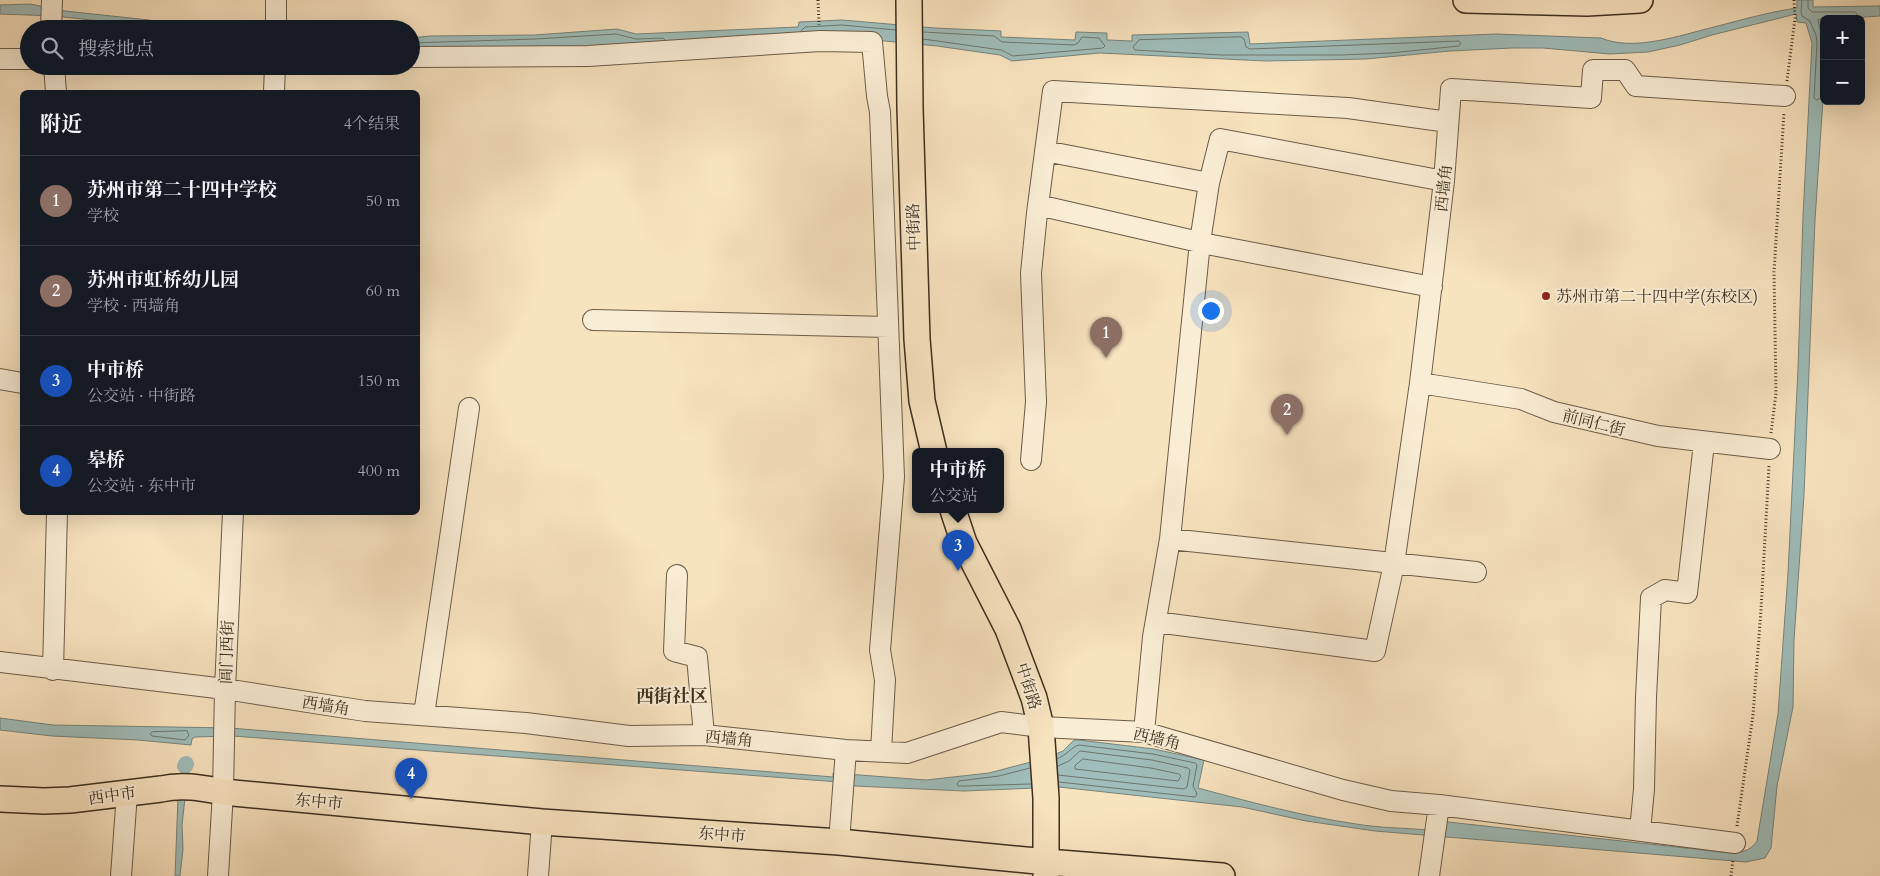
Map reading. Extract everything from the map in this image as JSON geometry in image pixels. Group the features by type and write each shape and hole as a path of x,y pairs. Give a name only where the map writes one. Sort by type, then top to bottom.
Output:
{"main road":[{"path":"1466,0 1640,0"},
{"name":"中街路","path":"909,3 910,108 918,348 922,402 933,448"},
{"name":"中街路","path":"954,513 964,543 1012,637 1034,698 1042,735 1046,798 1047,869"},
{"name":"西中市","path":"0,798 44,801 70,800 175,785 223,792"},
{"name":"东中市","path":"223,792 542,822 839,842 1047,869 1222,876"}],"street":[{"path":"51,20 52,0"},
{"path":"420,57 588,56 820,41 872,42 880,112 894,477 880,650 885,680 881,751"},
{"path":"0,59 20,59"},
{"name":"西墙角","path":"1156,622 1374,651 1394,564 1420,383 1444,181 1451,89 1591,98 1593,70 1625,70 1636,86 1785,96"},
{"path":"55,75 56,90"},
{"path":"274,90 275,75"},
{"path":"1031,460 1036,402 1031,273 1053,91 1348,108 1448,122"},
{"path":"880,112 910,108"},
{"path":"1144,732 1156,622 1170,539 1200,242 1209,183 1220,140 1444,181"},
{"path":"1045,152 1209,183"},
{"path":"1038,205 1200,242 1432,287"},
{"path":"593,320 888,327"},
{"path":"0,380 20,383"},
{"name":"前同仁街","path":"1420,383 1521,399 1554,412 1632,431 1704,443 1770,449"},
{"path":"424,715 469,408"},
{"path":"1640,831 1644,790 1646,697 1652,598 1665,590 1687,593 1704,443"},
{"path":"53,670 57,515"},
{"name":"阊门西街","path":"218,876 223,792 224,688 232,515"},
{"path":"1170,539 1476,572"},
{"path":"677,575 674,651 697,657 704,735"},
{"name":"西墙角","path":"0,662 53,670 224,688 365,711 526,723 629,736 704,735 845,757 881,751 907,753 1001,722 1042,735 1144,732 1343,790 1391,800 1439,809 1735,843"},
{"path":"839,842 845,757"},
{"path":"121,876 127,792"},
{"path":"1429,876 1439,809"},
{"path":"538,876 542,822"}],"path":[{"path":"818,0 819,27"},
{"path":"1794,0 1795,18"}],"water":[{"path":"1797,0 1813,0 1813,7 1880,6 1880,16 1820,15 1820,105 1823,105 1815,220 1804,495 1794,640 1793,707 1777,786 1771,848 1765,858 1746,862 1375,831 1306,821 1242,807 1059,787 964,791 855,786 839,782 233,736 195,737 192,739 191,745 138,740 52,736 0,730 0,718 53,725 230,728 833,777 833,773 926,780 989,773 1046,758 1063,751 1074,740 1079,740 1154,749 1204,760 1198,788 1336,821 1429,830 1430,820 1725,852 1737,852 1748,849 1757,841 1778,714 1788,573 1812,43 1806,23 1797,22 1796,14 1648,52 1610,54 1543,48 1512,48 1450,51 1366,59 1266,61 1100,53 1012,61 1000,55 937,46 864,39 420,53 420,37 535,35 617,29 636,34 798,27 799,22 842,20 935,28 1001,31 1001,37 1075,40 1076,32 1107,33 1107,40 1132,41 1132,35 1248,32 1250,44 1496,34 1601,38 1614,42 1643,43 1672,38 1797,8"},
{"path":"30,4 65,11 149,20 91,20 55,16 0,14 0,5"},
{"path":"178,798 185,798 180,876 175,876"}],"place":[{"name":"苏州市第二十四中学(东校区)","path":"1546,296"},
{"name":"苏州市第二十四中学校","path":"1106,358"},
{"name":"苏州市虹桥幼儿园","path":"1287,435"},
{"name":"中市桥","path":"958,571"},
{"name":"皋桥","path":"411,799"}],"district":[{"name":"西街社区","path":"672,696"}]}
